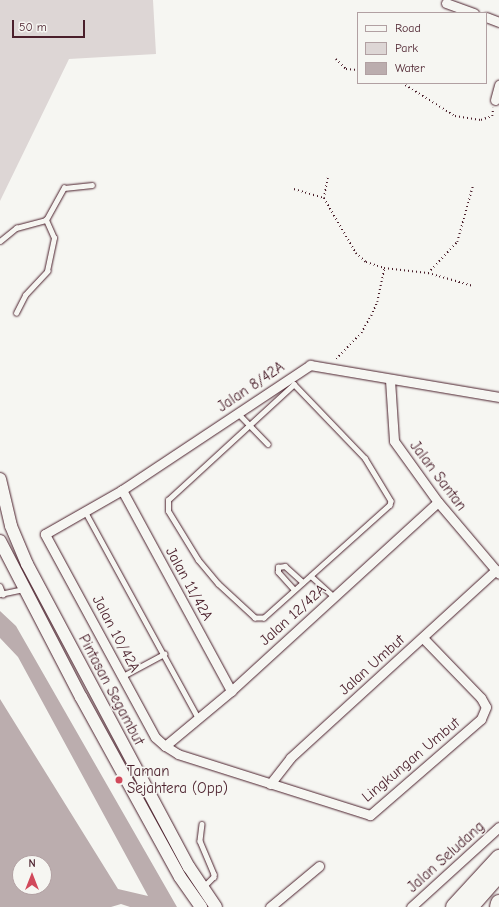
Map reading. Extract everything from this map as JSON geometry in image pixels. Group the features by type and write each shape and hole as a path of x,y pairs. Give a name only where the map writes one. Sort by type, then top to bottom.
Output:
{"highway":[{"path":"454,907 499,858"},
{"path":"470,907 499,874"},
{"path":"498,907 499,903"}],"main road":[{"name":"Pintasan Segambut","path":"0,479 11,526 27,564 146,790 203,888 216,907"},
{"name":"Pintasan Segambut","path":"0,541 24,589 180,877 201,907"}],"street":[{"path":"446,3 471,12"},
{"path":"487,17 499,22"},
{"path":"495,100 499,85"},
{"name":"Jalan 8/42A","path":"45,534 122,490 310,365 328,367 390,380 499,397"},
{"name":"Jalan Santan","path":"390,380 394,441 438,502 497,572"},
{"name":"Jalan 11/42A","path":"122,490 231,691"},
{"name":"Jalan 12/42A","path":"165,746 231,691 438,502"},
{"name":"Jalan 10/42A","path":"45,534 155,737 165,746"},
{"name":"Jalan Umbut","path":"270,784 290,758 497,572"},
{"name":"Lingkungan Umbut","path":"165,746 178,754 370,816 481,719 486,707 481,698 423,638"},
{"name":"Jalan Seludang","path":"411,907 499,827"},
{"path":"270,907 319,866"}],"lane":[{"path":"0,241 16,228 46,220 64,188 92,185"},
{"path":"16,313 26,295 47,271 54,238 46,220"},
{"path":"291,386 298,386 365,458 388,492 390,505 310,576 264,618 254,618 218,584 182,537 168,511 168,500 248,424 291,386"},
{"path":"238,413 268,444"},
{"path":"85,510 199,719"},
{"path":"294,590 278,572 278,567 285,566 303,582"},
{"path":"310,576 334,597"},
{"path":"0,586 2,594 24,589"},
{"path":"122,676 164,654"},
{"path":"202,824 200,841 214,874 214,877 203,888"}],"path":[{"path":"336,59 346,69 357,70"},
{"path":"404,84 455,116 481,120 492,116 495,100"},
{"path":"324,198 328,187 328,178"},
{"path":"428,273 457,242 473,185"},
{"path":"294,189 324,198 356,253 366,262 384,268 428,273 473,286"},
{"path":"328,367 361,333 371,316 377,302 384,268"}],"green space":[{"path":"0,0 153,0 156,54 69,59 0,201"}],"water":[{"path":"0,611 16,626 177,907 130,907 121,904 111,907 0,907 0,699 118,889 148,896 18,657 0,638"}],"place":[{"name":"Taman Sejahtera (Opp)","path":"119,780"}]}
